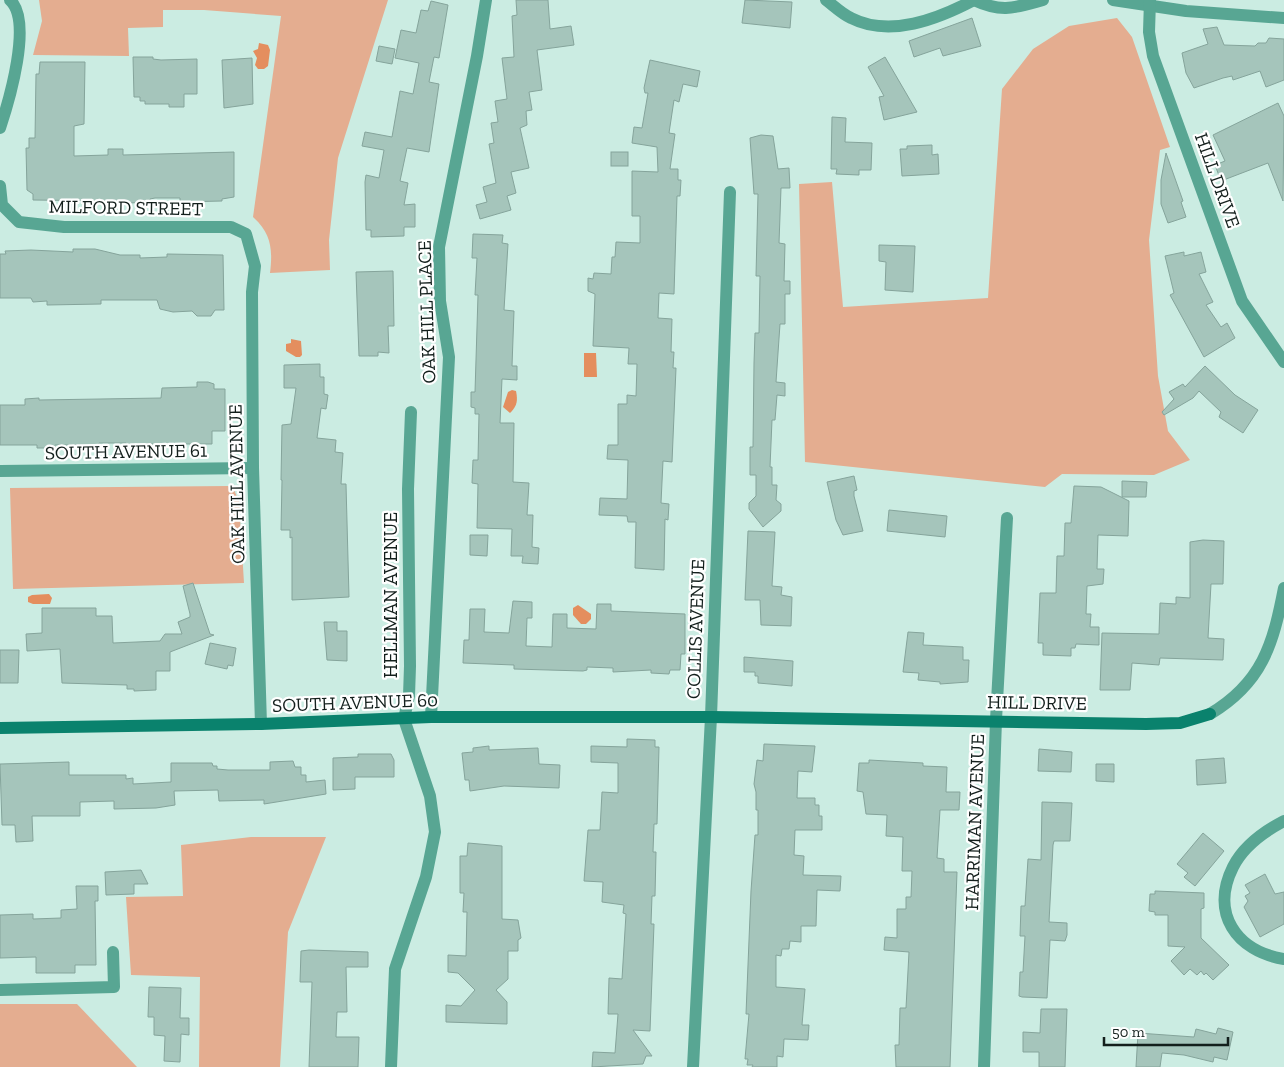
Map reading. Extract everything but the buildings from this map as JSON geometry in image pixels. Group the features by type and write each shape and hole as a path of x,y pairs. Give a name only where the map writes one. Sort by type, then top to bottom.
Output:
{"street":[{"path":"0,128 12,93 20,28 16,6 10,0"},
{"name":"OAK HILL PLACE","path":"431,717 448,357 440,301 438,247 477,56 486,0"},
{"path":"826,0 850,18 869,25 904,26 951,12 974,0 996,9 1018,7 1043,0"},
{"path":"1113,0 1150,3 1186,11 1284,18"},
{"name":"HILL DRIVE","path":"1150,3 1149,32 1153,56 1242,301 1284,362"},
{"name":"MILFORD STREET","path":"0,186 2,204 19,222 64,227 231,227 246,234 250,242"},
{"name":"COLLIS AVENUE","path":"693,1067 711,717 730,192"},
{"name":"OAK HILL AVENUE","path":"250,242 255,266 252,292 253,468 262,724"},
{"name":"HELLMAN AVENUE","path":"404,719 409,696 410,666 408,490 411,412"},
{"name":"SOUTH AVENUE 61","path":"0,471 253,468"},
{"name":"HARRIMAN AVENUE","path":"984,1067 996,720 1007,518"},
{"name":"HILL DRIVE","path":"711,717 1180,723 1210,714 1241,692 1258,673 1278,618 1284,588"},
{"name":"SOUTH AVENUE 60","path":"0,728 262,724 431,717 711,717"},
{"path":"391,1067 395,969 426,877 435,832 430,796 404,719"},
{"path":"1284,821 1268,829 1248,847 1234,865 1224,888 1224,906 1230,926 1241,941 1257,951 1284,959"},
{"path":"0,990 114,987 113,952"}],"shaded area":[{"path":"39,0 388,0 338,158 329,240 330,270 270,273 271,249 267,235 253,217 281,16 204,10 163,10 163,27 128,28 129,56 33,55 42,21"},
{"path":"1117,18 1132,37 1170,147 1160,150 1149,240 1158,376 1168,431 1190,460 1154,475 1062,474 1045,487 805,462 799,184 832,182 843,307 988,298 1002,89 1033,49 1069,26"},
{"path":"259,43 268,45 270,50 268,66 264,69 258,69 255,65 257,58 253,51 258,49"},
{"path":"291,339 301,341 302,355 300,357 296,357 286,351 286,344 291,343"},
{"path":"584,353 596,353 597,377 584,377"},
{"path":"516,391 517,401 516,406 510,413 503,407 508,392"},
{"path":"228,486 234,490 239,501 244,583 13,589 10,488"},
{"path":"49,594 52,598 50,604 33,604 28,602 28,597 32,595"},
{"path":"578,605 591,614 591,619 586,624 581,624 573,615 573,608"},
{"path":"251,837 326,837 288,932 280,1067 199,1067 200,977 131,975 126,897 183,896 181,845"},
{"path":"0,1004 77,1004 137,1067 0,1067"}]}
